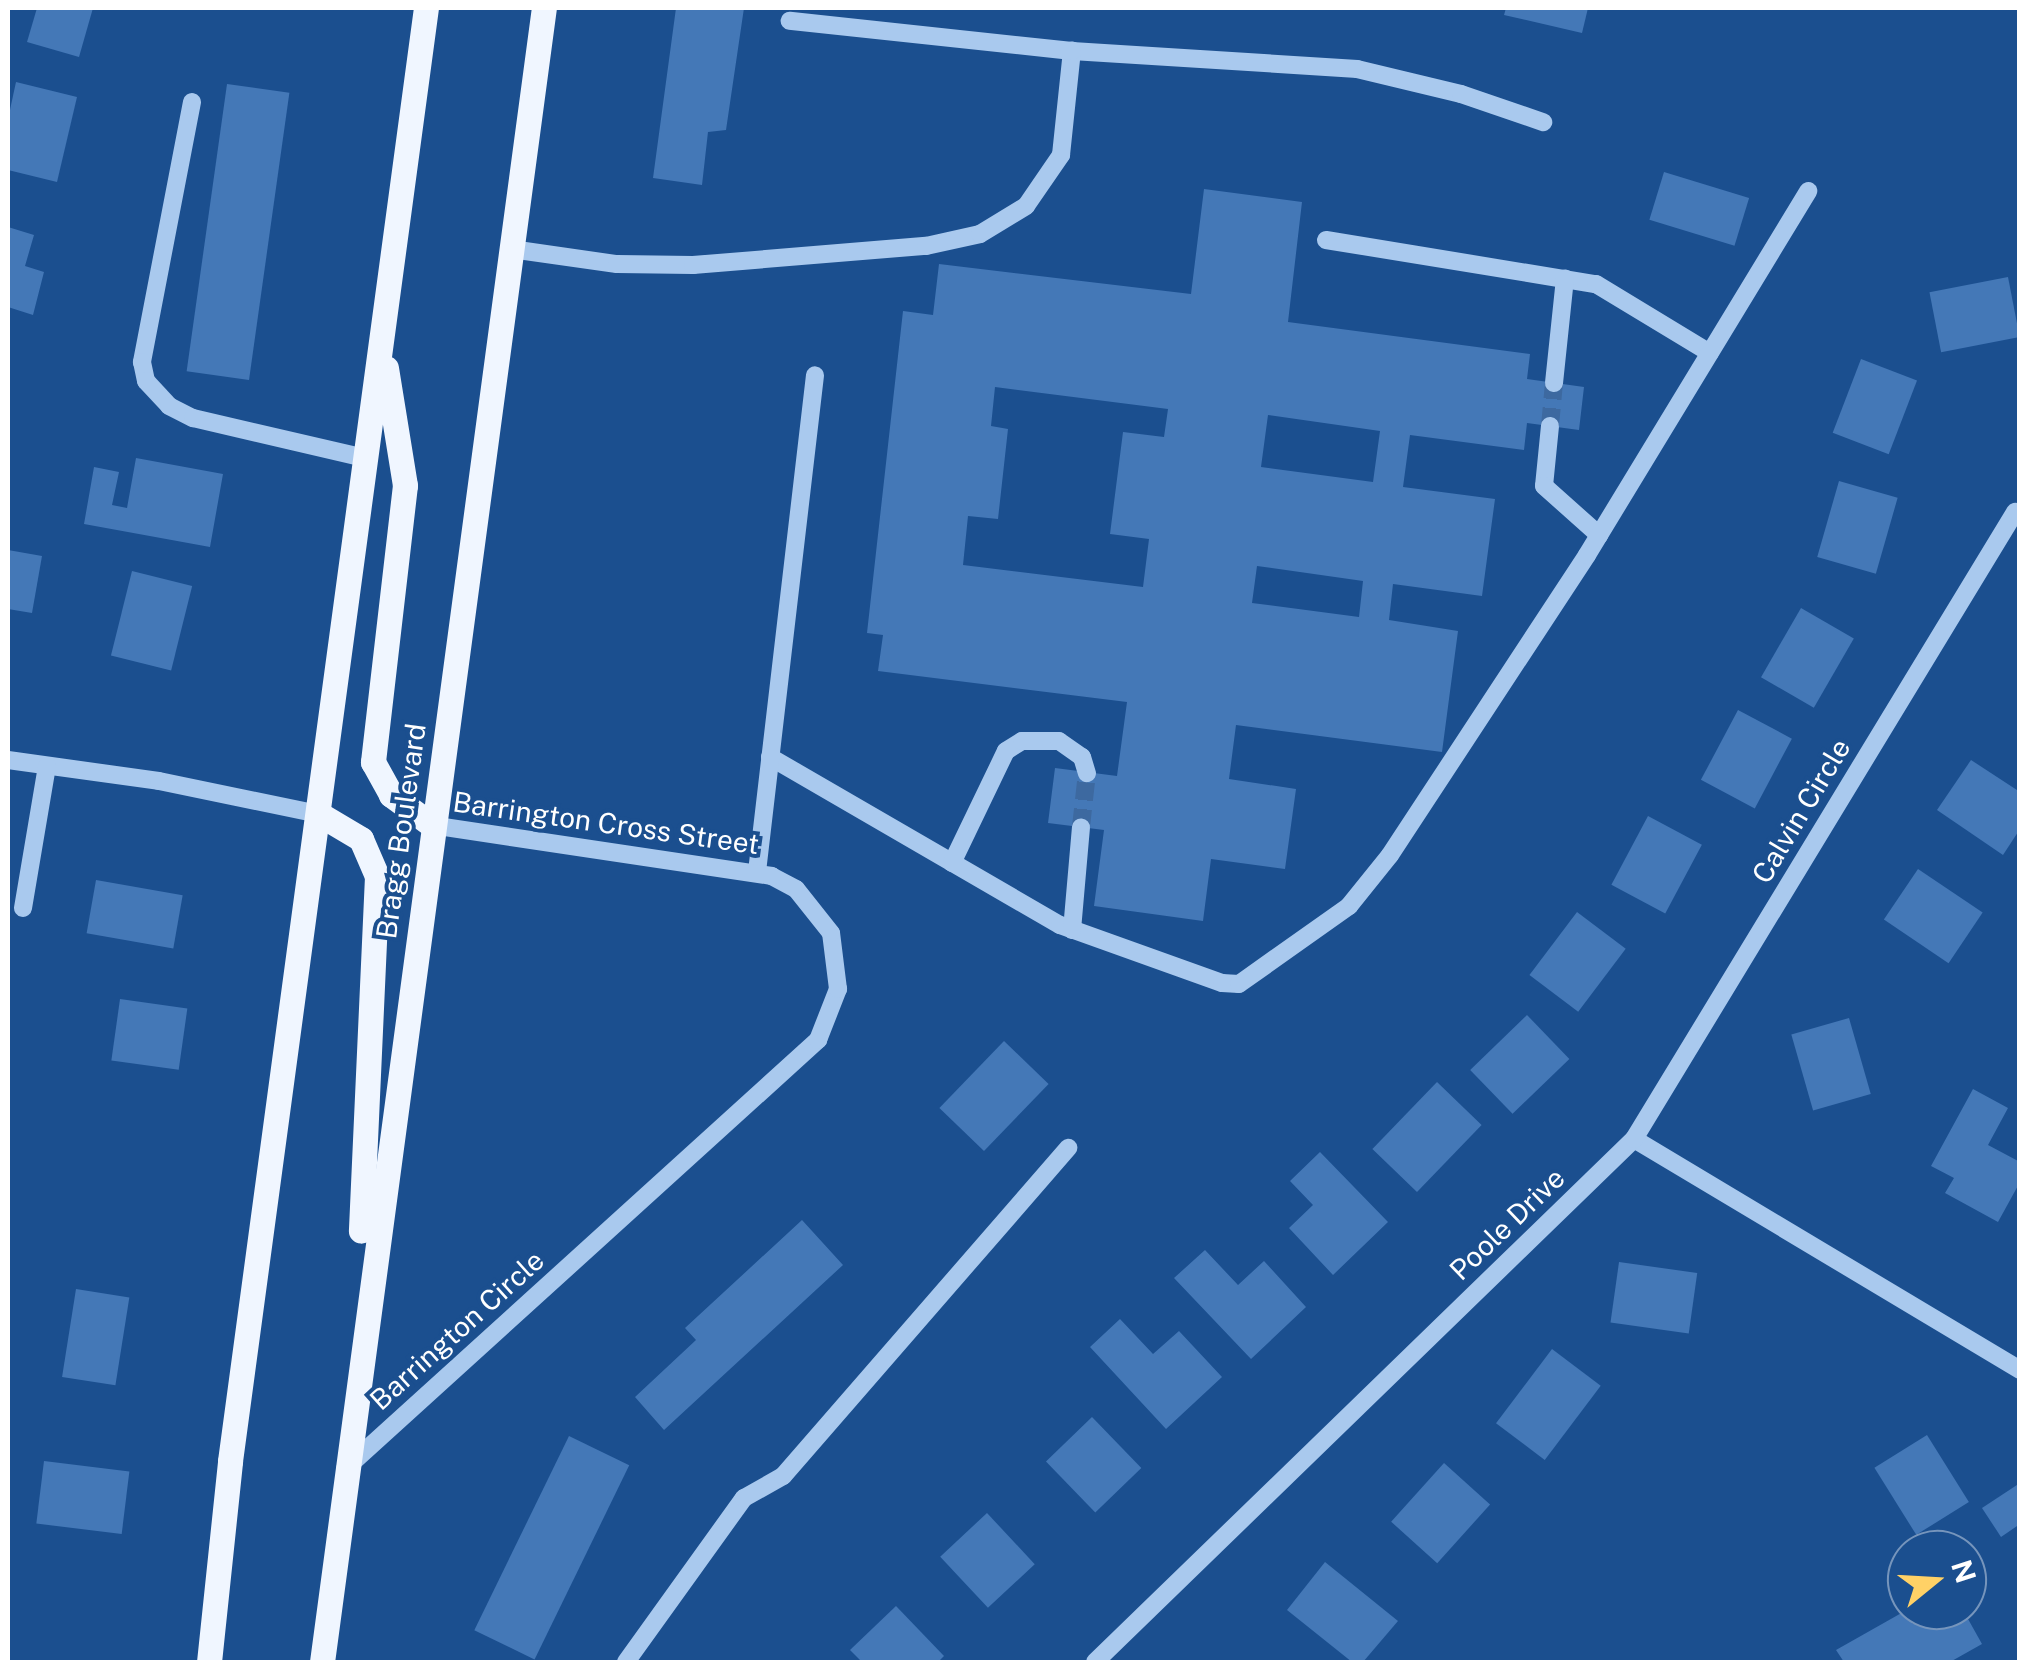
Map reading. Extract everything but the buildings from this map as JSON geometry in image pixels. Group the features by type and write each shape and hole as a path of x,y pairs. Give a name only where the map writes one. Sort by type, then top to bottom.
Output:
{"main road":[{"path":"209,1662 230,1461 426,8"},
{"name":"Bragg Boulevard","path":"322,1662 343,1471 544,8"},
{"path":"383,346 405,485 372,762 391,795 432,825"},
{"path":"318,814 361,840 376,876 355,1385"}],"street":[{"path":"790,21 1072,50 1356,69 1461,94 1543,122"},
{"path":"511,249 618,264 693,266 834,258 980,234 1026,206 1062,154 1072,50"},
{"path":"192,102 142,362 146,382 169,406 194,418 366,458"},
{"path":"770,757 1072,930 1222,984 1239,984 1335,916 1390,854 1600,535 1808,190"},
{"path":"1326,240 1596,284 1710,354"},
{"path":"1554,383 1565,279"},
{"path":"757,872 815,375"},
{"path":"1550,426 1544,486 1600,535"},
{"name":"Calvin Circle","path":"1634,1139 2015,512"},
{"path":"952,863 1006,750 1022,740 1059,741 1082,757 1087,772"},
{"path":"8,760 318,814"},
{"path":"23,908 47,766"},
{"name":"Barrington Cross Street","path":"432,825 757,872 796,889 830,934 838,960 832,1015 818,1040 607,1229"},
{"path":"1072,930 1081,828"},
{"path":"1634,1139 2020,1370"},
{"name":"Poole Drive","path":"1095,1662 1634,1139"},
{"path":"626,1662 744,1498 783,1476 1068,1148"},
{"name":"Barrington Circle","path":"343,1471 607,1229"}],"tunnel":[{"path":"1550,426 1554,383"},
{"path":"1081,827 1087,773"}]}
